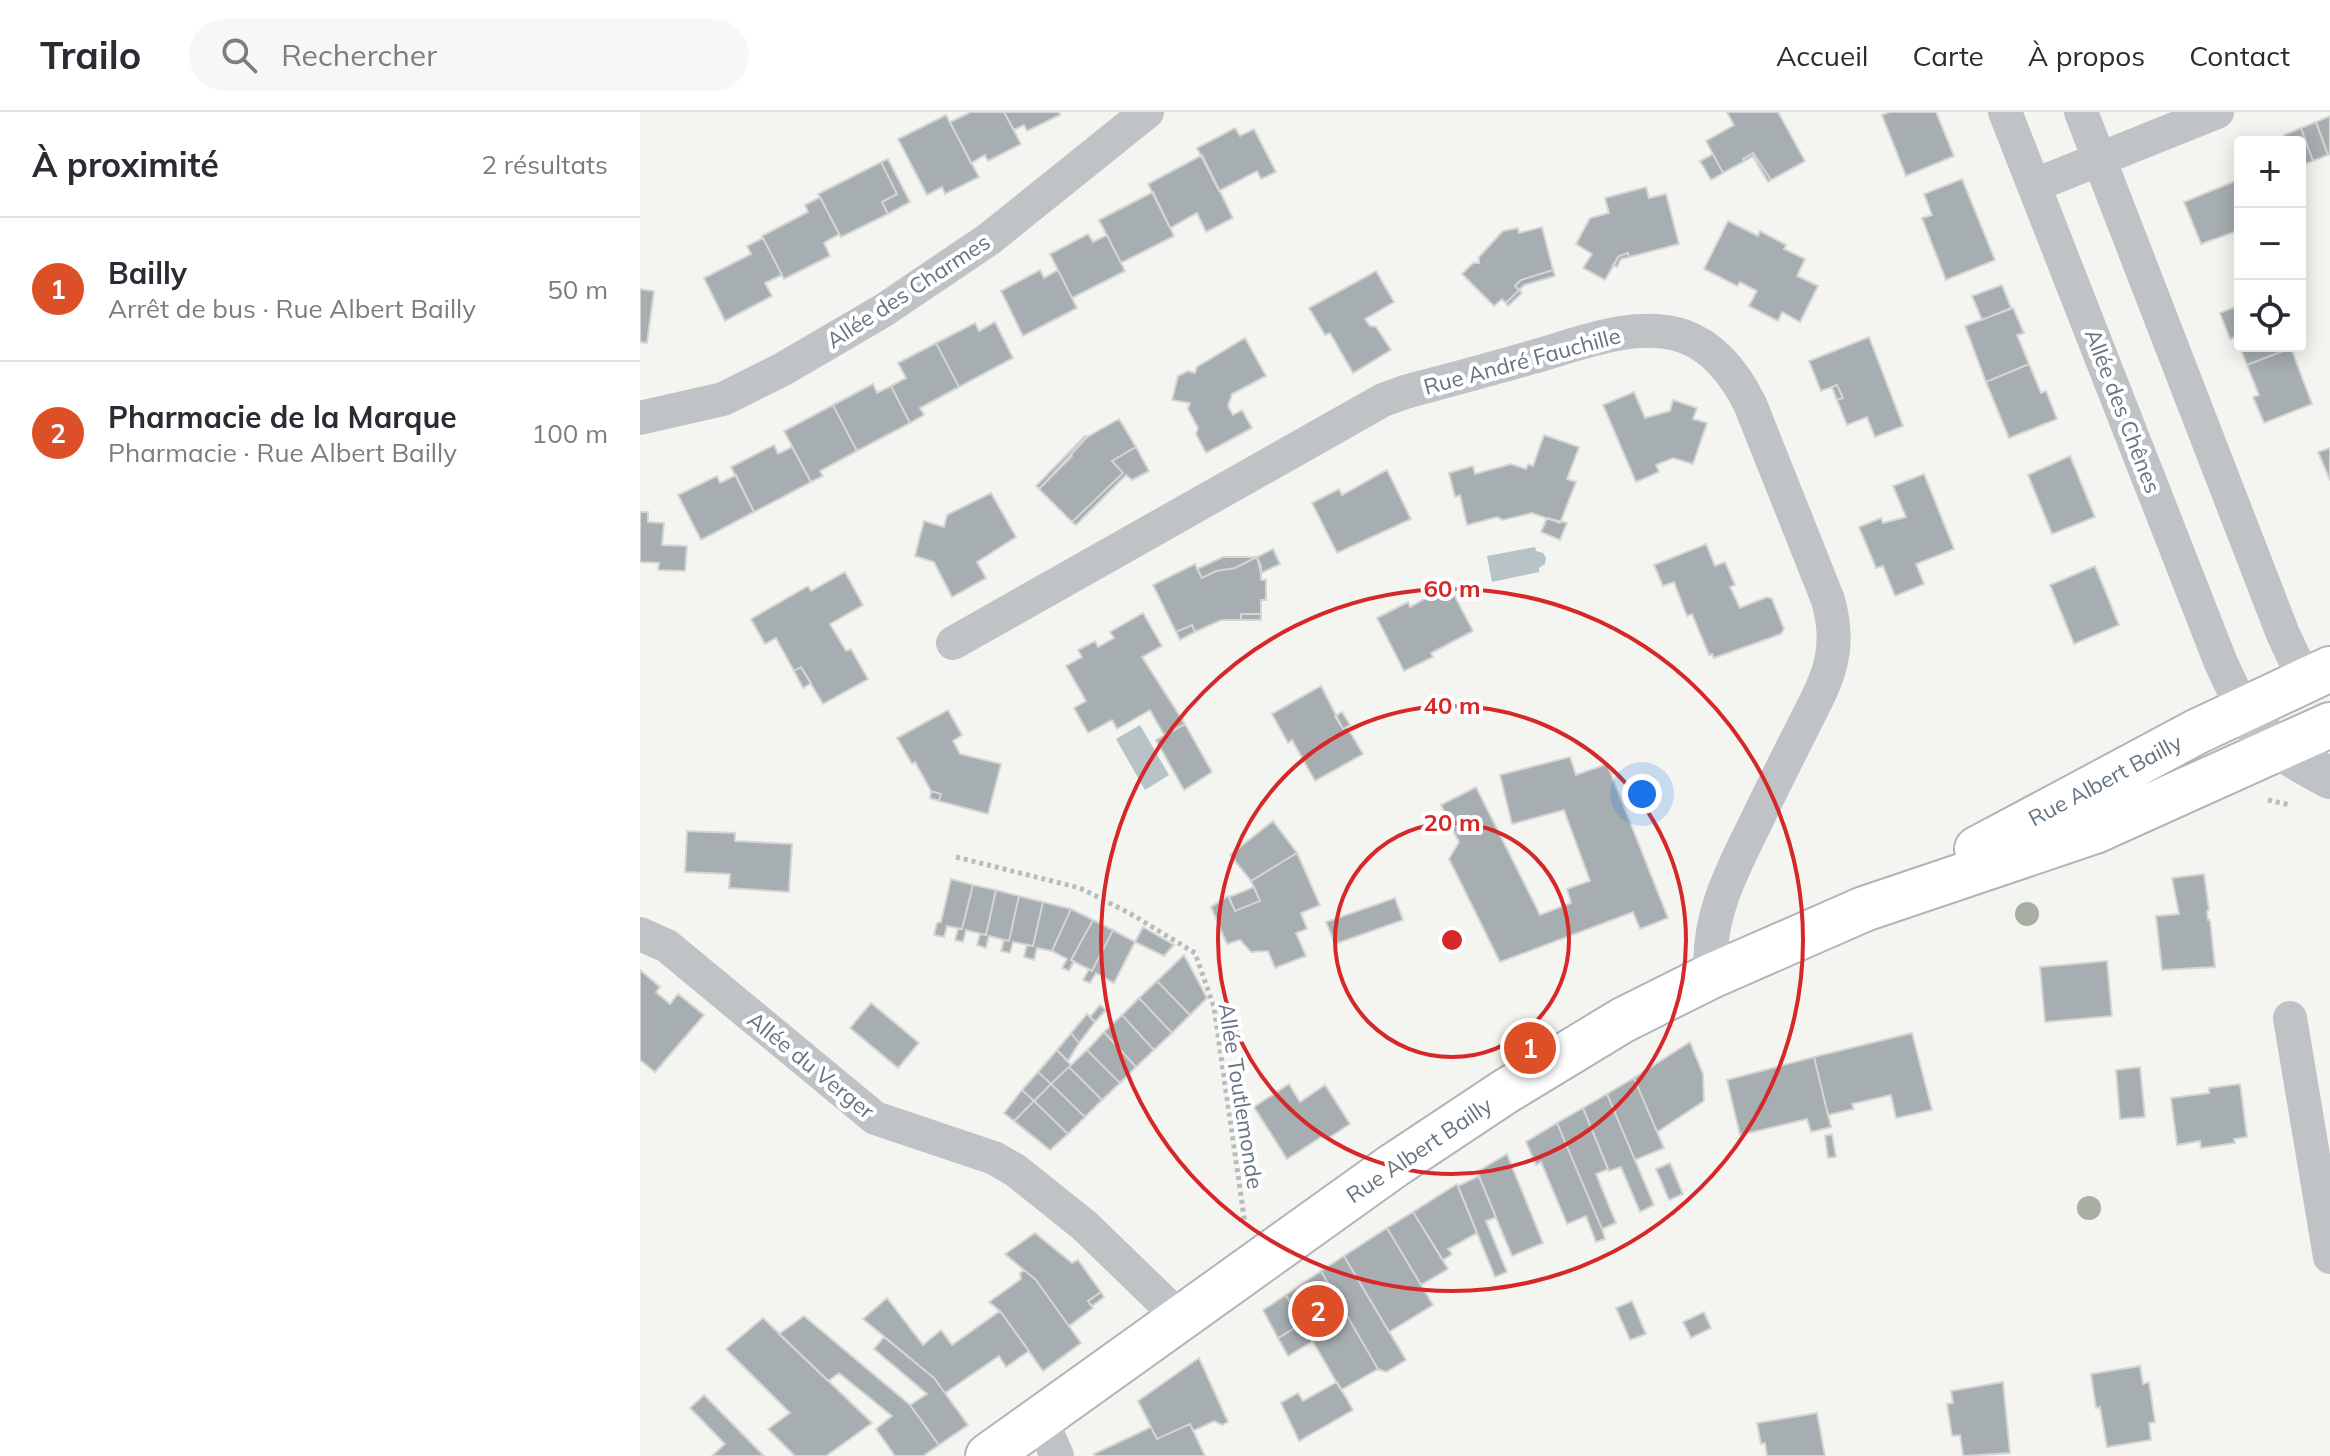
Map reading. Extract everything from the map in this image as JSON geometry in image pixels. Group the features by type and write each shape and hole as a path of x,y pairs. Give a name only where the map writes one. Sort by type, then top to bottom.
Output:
{"main road":[{"name":"Rue Albert Bailly","path":"1884,901 2166,747 2243,710 2322,686"},
{"name":"Rue Albert Bailly","path":"988,1456 1049,1437 1181,1319 1258,1263 1393,1166 1506,1091 1623,1020 1711,976 1884,901 2095,831 2330,725"}],"street":[{"name":"Allée des Charmes","path":"640,418 723,399 783,369 884,310 989,239 1147,112"},
{"name":"Allée des Chênes","path":"2005,112 2221,663 2243,710"},
{"path":"2081,112 2283,634 2322,686"},
{"path":"2035,185 2217,112"},
{"name":"Rue André Fauchille","path":"953,643 1383,400 1617,334 1663,332 1686,337 1707,349 1739,381 1806,544 1835,624 1835,645 1824,683 1727,880 1711,935 1711,976"},
{"path":"2243,710 2257,729 2280,747 2330,778"},
{"name":"Allée du Verger","path":"640,934 667,946 875,1118 994,1158 1015,1170 1085,1226 1181,1319"},
{"path":"2290,1018 2330,1257"}],"path":[{"path":"2262,799 2291,805"},
{"name":"Allée Toutlemonde","path":"956,857 1080,888 1131,914 1195,953 1214,1007 1243,1216 1258,1263"}],"shaded area":[{"path":"1535,547 1546,558 1539,572 1492,582 1487,556"},
{"path":"1140,725 1169,775 1145,790 1116,739"}],"building":[{"path":"971,112 1004,112 1021,144 988,161 985,155 971,163 950,122"},
{"path":"1004,112 1059,112 1060,115 1027,131 1024,125 1014,130"},
{"path":"1727,112 1778,112 1805,161 1771,180 1753,153 1723,173 1706,141 1734,125"},
{"path":"1890,112 1936,112 1954,156 1906,176 1882,115"},
{"path":"946,115 979,177 945,194 942,187 927,195 898,139"},
{"path":"2330,116 2330,154 2328,155 2316,122"},
{"path":"2316,122 2328,155 2313,161 2301,128"},
{"path":"1235,128 1240,136 1254,129 1276,172 1261,179 1257,171 1219,191 1197,148"},
{"path":"2301,128 2304,136 2284,136"},
{"path":"2306,142 2313,161 2306,164"},
{"path":"1753,153 1771,180 1768,182 1753,156 1745,161 1743,159"},
{"path":"1713,154 1723,173 1711,180 1700,161"},
{"path":"1202,155 1233,218 1206,232 1197,213 1170,228 1148,184"},
{"path":"888,159 910,202 888,214 882,202 897,194 881,162"},
{"path":"881,162 897,194 882,202 888,214 841,237 818,194"},
{"path":"1962,179 1995,260 1946,280 1922,218 1932,215 1924,194"},
{"path":"2234,181 2234,232 2201,244 2184,202"},
{"path":"1646,187 1649,198 1666,194 1679,244 1629,257 1628,253 1619,256 1605,280 1583,268 1592,254 1576,244 1590,218 1609,213 1605,198"},
{"path":"1153,192 1174,236 1121,263 1099,220"},
{"path":"820,197 839,234 824,243 830,256 784,279 762,236 808,212 805,205"},
{"path":"1728,221 1758,236 1760,231 1786,245 1784,249 1805,259 1797,276 1818,286 1800,322 1782,312 1778,321 1749,306 1757,291 1740,282 1737,286 1704,269"},
{"path":"1542,227 1553,270 1521,280 1515,286 1519,290 1506,303 1502,299 1494,306 1462,274 1473,263 1479,263 1479,257 1503,231 1518,228 1519,233"},
{"path":"1088,234 1093,242 1107,235 1125,271 1072,298 1050,254"},
{"path":"763,238 782,275 765,283 772,296 725,321 704,278 751,254 747,246"},
{"path":"1628,253 1629,257 1621,259 1617,267 1613,265 1619,256"},
{"path":"1040,270 1044,278 1058,270 1077,308 1023,336 1001,291"},
{"path":"1553,270 1555,276 1524,285 1519,290 1515,286 1521,280"},
{"path":"1376,271 1394,302 1365,319 1370,326 1376,327 1391,350 1353,373 1330,333 1325,335 1309,308"},
{"path":"2002,285 2011,308 1982,320 1972,296"},
{"path":"640,289 654,291 647,343 640,342"},
{"path":"1519,290 1522,293 1508,306 1506,303"},
{"path":"2234,307 2234,338 2230,339 2220,313"},
{"path":"2013,308 2024,333 2017,335 2029,364 1986,382 1965,326"},
{"path":"995,322 1013,358 959,387 936,343 975,323 979,331"},
{"path":"1869,337 1903,426 1875,437 1867,417 1847,425 1837,400 1843,398 1837,385 1821,391 1809,361"},
{"path":"1245,338 1266,376 1232,394 1228,406 1233,415 1242,410 1252,428 1206,453 1188,409 1190,403 1172,400 1178,376 1188,371 1195,373 1197,367"},
{"path":"936,343 959,387 920,408 924,415 910,423 891,386 906,378 898,363"},
{"path":"2242,352 2281,352 2247,365"},
{"path":"2281,352 2292,352 2312,404 2264,423 2253,397 2259,395 2247,365"},
{"path":"2029,364 2041,393 2046,391 2057,419 2009,438 1986,382"},
{"path":"873,384 877,393 891,386 910,423 857,451 833,405"},
{"path":"1837,385 1843,398 1837,400 1832,387"},
{"path":"1634,392 1645,418 1670,411 1673,400 1697,408 1693,419 1707,423 1693,464 1673,458 1656,465 1659,472 1636,482 1603,405"},
{"path":"833,405 857,451 820,471 823,476 811,482 784,431"},
{"path":"1119,419 1136,447 1112,461 1123,473 1072,522 1039,489 1087,437"},
{"path":"1544,435 1579,447 1567,479 1576,482 1560,523 1532,513 1503,520 1497,517 1467,525 1460,495 1455,497 1449,473 1473,466 1475,474 1511,464 1526,469 1528,464 1533,466"},
{"path":"1085,436 1072,456 1039,489 1036,486"},
{"path":"774,445 778,454 792,447 811,482 754,512 731,467"},
{"path":"1136,447 1149,471 1132,480 1126,475 1076,525 1072,522 1123,473 1112,461"},
{"path":"2330,448 2330,480 2318,452"},
{"path":"2070,456 2095,517 2052,534 2028,475"},
{"path":"1387,470 1411,519 1337,553 1312,503 1339,489 1342,495"},
{"path":"1924,474 1954,549 1916,564 1924,584 1895,596 1883,566 1876,568 1859,527 1881,518 1883,523 1906,517 1893,486"},
{"path":"736,475 754,512 701,540 678,495 717,476 720,483"},
{"path":"991,493 1016,537 977,562 986,578 952,597 934,562 915,556 924,521 944,527 947,515"},
{"path":"640,512 648,512 648,522 664,523 662,545 687,546 685,571 658,570 659,563 640,562"},
{"path":"1547,518 1567,523 1560,540 1541,532"},
{"path":"1706,544 1715,566 1725,562 1735,585 1730,587 1740,608 1767,597 1772,599 1784,629 1781,634 1714,658 1712,654 1709,655 1692,614 1687,616 1674,582 1663,586 1654,565"},
{"path":"1273,549 1280,564 1261,573 1257,557"},
{"path":"1223,557 1257,557 1235,568 1216,571 1202,578 1197,569"},
{"path":"1257,557 1261,580 1266,580 1266,600 1261,600 1261,614 1241,614 1241,620 1221,620 1195,632 1192,625 1176,632 1153,585 1195,564 1202,578 1216,571 1235,568"},
{"path":"2095,566 2119,625 2074,644 2050,585"},
{"path":"845,572 863,605 830,624 846,651 851,649 868,679 823,704 801,667 794,671 776,638 765,644 751,619 808,586 811,591"},
{"path":"1449,585 1473,631 1431,653 1433,657 1404,671 1377,618 1408,602 1410,607"},
{"path":"1143,613 1162,646 1142,657 1185,724 1164,735 1150,710 1117,729 1112,720 1088,733 1074,708 1086,701 1066,666 1082,657 1078,650 1095,641 1098,647 1114,638 1110,632"},
{"path":"1241,614 1261,614 1261,620 1241,620"},
{"path":"1192,625 1195,632 1180,640 1176,632"},
{"path":"801,667 811,683 803,688 794,671"},
{"path":"1321,686 1343,729 1347,727 1363,754 1315,781 1292,740 1288,743 1272,714"},
{"path":"948,710 962,735 953,741 960,754 1001,764 988,814 939,801 941,794 931,791 897,738"},
{"path":"1342,712 1350,725 1343,729 1335,716"},
{"path":"1185,724 1212,772 1184,790 1156,740"},
{"path":"1570,757 1576,775 1607,764 1668,918 1640,929 1633,912 1500,962 1449,859 1459,842 1441,805 1476,787 1540,915 1571,903 1567,889 1590,881 1564,810 1512,824 1500,775"},
{"path":"931,791 941,794 939,801 930,798"},
{"path":"1273,821 1297,853 1251,881 1230,855"},
{"path":"687,831 735,833 735,841 792,844 789,892 729,888 730,874 685,872"},
{"path":"1297,853 1320,905 1301,913 1307,929 1296,933 1306,956 1275,968 1268,951 1251,952 1240,940 1227,944 1211,907 1228,896 1235,911 1260,901 1251,881"},
{"path":"2204,874 2215,967 2162,970 2156,916 2179,914 2172,878"},
{"path":"951,879 973,885 962,929 947,926 944,937 934,935 937,923 941,922"},
{"path":"973,885 996,890 986,935 966,930 963,942 955,940 958,929 962,929"},
{"path":"1254,887 1260,901 1235,911 1229,897"},
{"path":"996,890 1019,896 1009,941 989,936 986,948 977,945 980,934 986,935"},
{"path":"1019,896 1043,902 1033,946 1013,942 1010,953 1001,951 1004,940 1009,941"},
{"path":"1395,898 1403,920 1335,944 1326,922"},
{"path":"1043,902 1071,909 1052,951 1037,948 1034,960 1024,957 1027,945 1033,946"},
{"path":"1071,909 1093,920 1071,960 1074,961 1069,971 1062,968 1067,959 1052,951"},
{"path":"1093,920 1113,930 1092,971 1071,960"},
{"path":"1143,927 1174,945 1164,956 1135,942"},
{"path":"1113,930 1135,942 1114,983 1096,973 1090,983 1083,980 1089,969 1092,971"},
{"path":"1184,955 1207,998 1190,1015 1157,981"},
{"path":"2107,961 2112,1016 2045,1022 2040,967"},
{"path":"640,970 660,987 656,992 670,1004 678,994 704,1015 655,1072 640,1060"},
{"path":"1157,981 1190,1015 1172,1033 1139,998"},
{"path":"1139,998 1172,1033 1154,1050 1122,1015"},
{"path":"871,1003 919,1043 898,1068 850,1028"},
{"path":"1100,1005 1106,1010 1095,1022 1090,1017"},
{"path":"1087,1014 1095,1022 1079,1043 1071,1033"},
{"path":"1122,1015 1154,1050 1136,1067 1104,1032"},
{"path":"1104,1032 1136,1067 1120,1083 1087,1050"},
{"path":"1071,1033 1079,1043 1068,1061 1057,1050"},
{"path":"1912,1033 1932,1110 1896,1118 1891,1095 1852,1104 1854,1109 1828,1115 1814,1057"},
{"path":"1690,1042 1703,1074 1704,1101 1657,1132 1634,1078"},
{"path":"1057,1050 1071,1065 1051,1084 1038,1072"},
{"path":"1087,1050 1120,1083 1102,1100 1069,1067"},
{"path":"1814,1057 1831,1127 1811,1132 1807,1119 1740,1135 1727,1080"},
{"path":"1069,1067 1102,1100 1085,1117 1051,1084"},
{"path":"2140,1067 2145,1117 2120,1119 2116,1070"},
{"path":"1038,1072 1051,1084 1034,1101 1022,1090"},
{"path":"1634,1078 1664,1148 1635,1160 1607,1094"},
{"path":"1051,1084 1085,1117 1068,1134 1034,1101"},
{"path":"1289,1084 1300,1102 1325,1085 1350,1124 1327,1139 1324,1135 1287,1159 1254,1107"},
{"path":"2240,1084 2247,1137 2234,1139 2235,1143 2201,1148 2200,1141 2177,1145 2171,1098 2209,1093 2209,1088"},
{"path":"1022,1090 1034,1101 1014,1121 1004,1113"},
{"path":"1607,1094 1654,1205 1640,1212 1621,1167 1609,1171 1583,1108"},
{"path":"1034,1101 1068,1134 1050,1150 1014,1121"},
{"path":"1583,1108 1608,1169 1596,1174 1616,1223 1602,1229 1557,1123"},
{"path":"1557,1123 1605,1239 1596,1242 1586,1216 1567,1224 1541,1162 1536,1165 1526,1142"},
{"path":"1832,1134 1836,1157 1828,1158 1825,1136"},
{"path":"1507,1154 1543,1243 1512,1256 1477,1172"},
{"path":"1670,1163 1683,1194 1669,1200 1656,1169"},
{"path":"1479,1176 1496,1217 1486,1221 1507,1272 1495,1277 1458,1186"},
{"path":"1457,1184 1477,1233 1448,1249 1452,1254 1443,1260 1413,1212"},
{"path":"1413,1212 1448,1269 1421,1285 1387,1228"},
{"path":"1387,1228 1433,1305 1389,1332 1344,1256"},
{"path":"1035,1233 1072,1263 1078,1260 1101,1292 1088,1301 1093,1308 1069,1326 1036,1280 1005,1254"},
{"path":"1344,1256 1406,1360 1386,1372 1378,1369 1321,1271"},
{"path":"1024,1270 1036,1280 1081,1343 1043,1371 1000,1311 989,1302 1021,1279 1020,1273"},
{"path":"1321,1271 1378,1369 1341,1390 1286,1295"},
{"path":"1101,1292 1104,1297 1092,1306 1088,1301"},
{"path":"1286,1295 1303,1323 1278,1338 1263,1310"},
{"path":"887,1298 923,1345 941,1330 952,1345 1000,1311 1029,1351 1006,1367 999,1356 945,1393 934,1378 863,1319"},
{"path":"1632,1301 1646,1334 1630,1340 1616,1308"},
{"path":"1704,1312 1711,1328 1691,1338 1683,1322"},
{"path":"804,1316 910,1405 939,1445 923,1456 895,1456 876,1429 892,1416 839,1373 828,1381 779,1334"},
{"path":"763,1318 872,1423 826,1456 795,1456 768,1429 790,1413 726,1349"},
{"path":"1303,1323 1313,1341 1288,1356 1278,1338"},
{"path":"884,1337 934,1378 968,1425 939,1445 910,1405 927,1394 874,1349"},
{"path":"1199,1358 1228,1422 1222,1425 1214,1421 1193,1431 1190,1424 1157,1439 1138,1401"},
{"path":"2140,1366 2143,1384 2149,1382 2155,1422 2149,1423 2151,1440 2107,1447 2091,1374"},
{"path":"1337,1382 1353,1410 1299,1441 1281,1403 1298,1393 1303,1401"},
{"path":"2003,1382 2010,1453 1963,1456 1960,1435 1952,1436 1947,1404 1953,1403 1951,1391"},
{"path":"704,1395 764,1456 712,1456 725,1444 690,1408"},
{"path":"1817,1413 1825,1456 1767,1456 1757,1423"},
{"path":"1190,1424 1205,1456 1094,1454 1151,1427 1157,1439"}],"place":[{"name":"Bailly","path":"1530,1048"},
{"name":"Pharmacie de la Marque","path":"1318,1311"}]}
